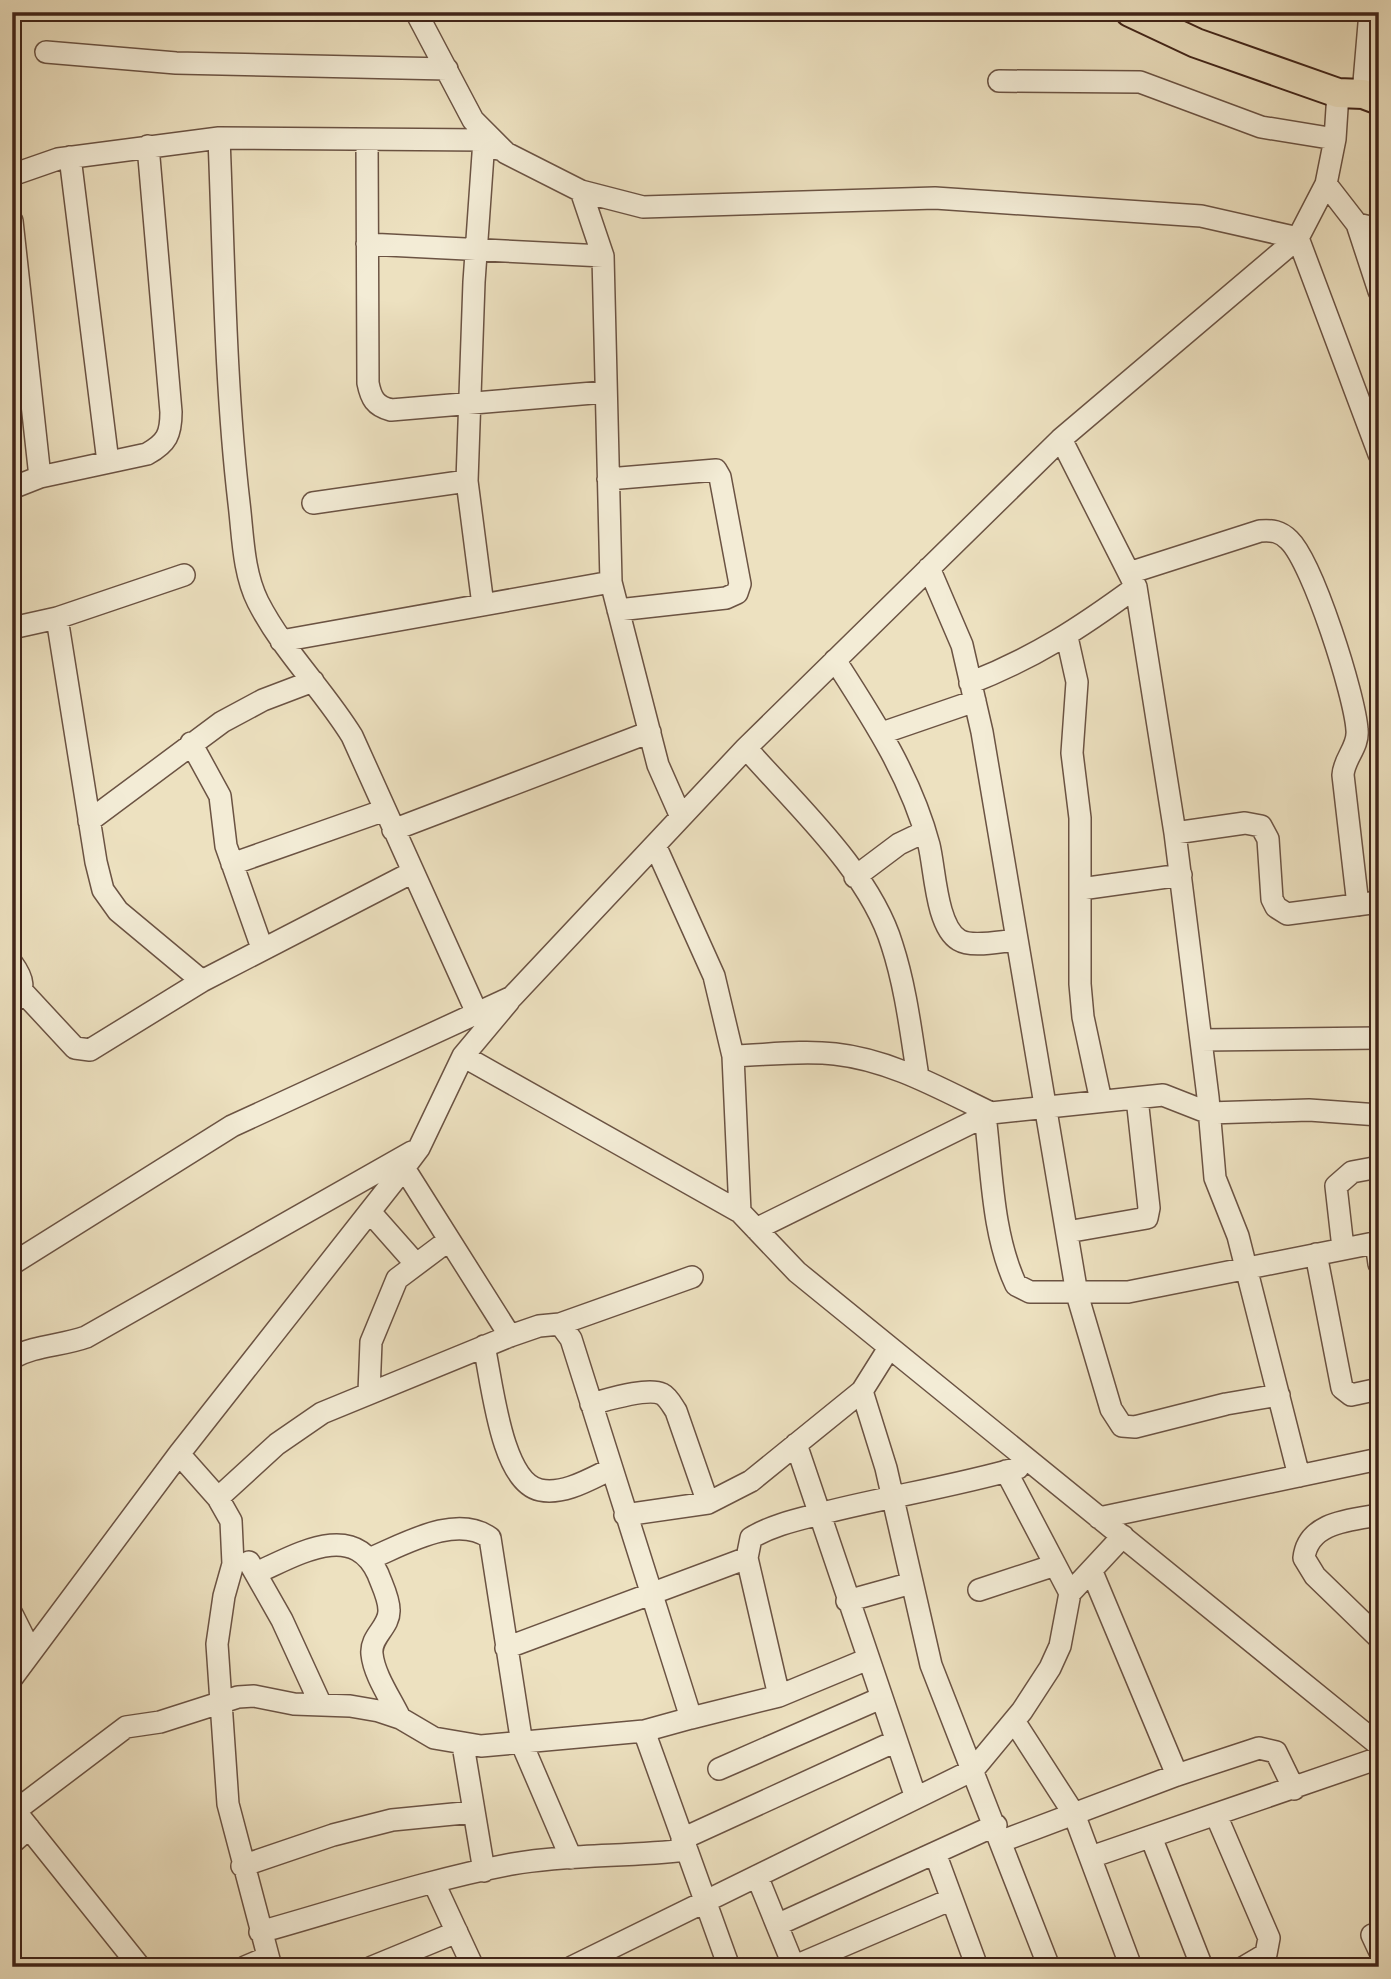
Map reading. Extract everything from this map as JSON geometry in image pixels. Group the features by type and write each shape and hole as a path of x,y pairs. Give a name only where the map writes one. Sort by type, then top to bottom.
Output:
{"main road":[{"path":"1130,12 1196,43 1360,96"}],"street":[{"path":"416,12 473,120 506,153"},
{"path":"12,1678 179,1454 419,1148 463,1056 512,997 746,748 1061,439 1298,238 1326,184 1335,139 1360,96 1370,12"},
{"path":"46,52 176,63 447,69"},
{"path":"999,81 1140,82 1261,127 1335,139"},
{"path":"219,138 233,447 248,576 257,601 281,641 352,736 411,873 477,1013"},
{"path":"12,175 70,157 219,138 484,141 581,191 643,206 935,198 1201,216 1298,238"},
{"path":"367,140 368,383 373,401 380,407 391,410 605,392"},
{"path":"483,605 467,481 476,250 484,141"},
{"path":"12,488 40,477 147,454 162,446 171,427 148,146"},
{"path":"70,157 108,462"},
{"path":"1326,184 1357,224 1379,291"},
{"path":"581,191 603,256 611,582 658,765 681,817"},
{"path":"12,221 17,305 40,477"},
{"path":"1357,224 1379,229"},
{"path":"1298,238 1379,454"},
{"path":"367,244 603,256"},
{"path":"1061,439 1133,580 1181,875 1215,1178 1238,1237 1299,1476"},
{"path":"608,479 716,470 720,477 740,584 737,593 726,598 618,610"},
{"path":"313,503 467,481"},
{"path":"882,733 973,692 1067,637 1133,580 1260,531 1280,533 1299,551 1342,667 1357,729 1355,745 1346,757 1343,775 1369,904 1282,912 1272,898 1265,831 1254,824 1175,833"},
{"path":"929,568 962,645 973,692 1048,1107 1077,1294 1111,1409 1122,1426 1135,1427 1215,1406 1279,1395"},
{"path":"12,628 57,618 184,575"},
{"path":"281,641 611,582"},
{"path":"57,618 89,821 103,890 136,929 202,981"},
{"path":"1067,637 1077,682 1072,753 1080,818 1082,1006 1101,1101"},
{"path":"835,660 882,733 917,807 925,832 939,902 951,932 959,940 968,943 1017,940"},
{"path":"89,821 191,743 263,699 313,681"},
{"path":"393,830 649,733"},
{"path":"191,743 220,796 226,846 262,948"},
{"path":"746,748 843,858 874,905 892,943 918,1077"},
{"path":"232,864 385,810"},
{"path":"855,877 899,844 925,832"},
{"path":"655,845 714,976 733,1056 740,1212"},
{"path":"12,963 21,976 17,997 75,1048 90,1050 202,981 411,873"},
{"path":"1081,889 1181,875"},
{"path":"15,1257 232,1126 512,997"},
{"path":"1201,1041 1379,1038"},
{"path":"733,1056 834,1054 877,1063 918,1077 988,1114"},
{"path":"463,1056 740,1212 797,1272 1099,1518 1370,1726 1379,1745"},
{"path":"757,1229 988,1114 1163,1096 1209,1112 1309,1110 1379,1115"},
{"path":"1067,1232 1147,1219 1149,1208 1137,1098"},
{"path":"988,1114 996,1214 1006,1259 1016,1285 1030,1292 1128,1292 1377,1242 1379,1264"},
{"path":"12,1358 35,1348 62,1345 86,1337 419,1148"},
{"path":"1343,1248 1336,1186 1352,1172 1379,1167"},
{"path":"404,1168 510,1336"},
{"path":"370,1212 415,1263"},
{"path":"369,1392 371,1342 397,1279 449,1240"},
{"path":"1316,1254 1342,1388 1351,1395 1379,1389"},
{"path":"218,1498 277,1444 322,1413 510,1336 551,1323 560,1324 692,1276"},
{"path":"560,1324 571,1339 691,1718"},
{"path":"484,1346 509,1460 527,1486 542,1490 558,1489 611,1469"},
{"path":"625,1515 708,1503 751,1480 862,1391 889,1348"},
{"path":"862,1391 893,1496 931,1665 999,1833 1049,1967"},
{"path":"591,1404 640,1393 661,1393 667,1398 676,1411 708,1503"},
{"path":"796,1444 822,1514 847,1601 916,1798"},
{"path":"179,1454 218,1498 231,1521 234,1540 233,1564 224,1596 217,1644 228,1804 269,1962 245,1967"},
{"path":"779,1696 747,1558 747,1542 760,1532 822,1514 1018,1468 1023,1457"},
{"path":"1099,1518 1379,1459"},
{"path":"1006,1471 1070,1593"},
{"path":"1379,1515 1325,1527 1308,1542 1304,1558 1315,1576 1379,1638"},
{"path":"369,1559 446,1530 467,1528 481,1531 490,1538 522,1744 571,1858"},
{"path":"572,1967 973,1770 1014,1721 1050,1668 1060,1646 1070,1593 1123,1536"},
{"path":"234,1540 256,1573 321,1705"},
{"path":"256,1573 324,1546 342,1543 369,1559 382,1584 390,1612 388,1620 375,1639 372,1656 400,1718"},
{"path":"506,1648 747,1558"},
{"path":"979,1590 1055,1565"},
{"path":"1092,1572 1177,1775"},
{"path":"847,1601 912,1583"},
{"path":"12,1614 31,1652"},
{"path":"140,1967 14,1809 126,1727 160,1722 222,1701 254,1696 350,1706 400,1718 434,1738 463,1745 522,1744 644,1731 779,1696 868,1659"},
{"path":"719,1769 881,1698"},
{"path":"1014,1721 1074,1814 1131,1967"},
{"path":"644,1731 729,1967"},
{"path":"260,1932 484,1871 555,1858 637,1856 684,1844 896,1741"},
{"path":"463,1745 484,1871"},
{"path":"779,1924 935,1853 1074,1814 1177,1775 1266,1749 1279,1757 1294,1789"},
{"path":"1091,1857 1379,1758"},
{"path":"242,1866 333,1835 392,1820 474,1812"},
{"path":"1216,1815 1269,1938 1266,1954 1244,1967"},
{"path":"12,1843 29,1828"},
{"path":"1151,1837 1202,1967"},
{"path":"935,1853 977,1967"},
{"path":"757,1876 779,1924 793,1967 952,1899"},
{"path":"434,1883 473,1967"},
{"path":"372,1967 457,1932"}]}
